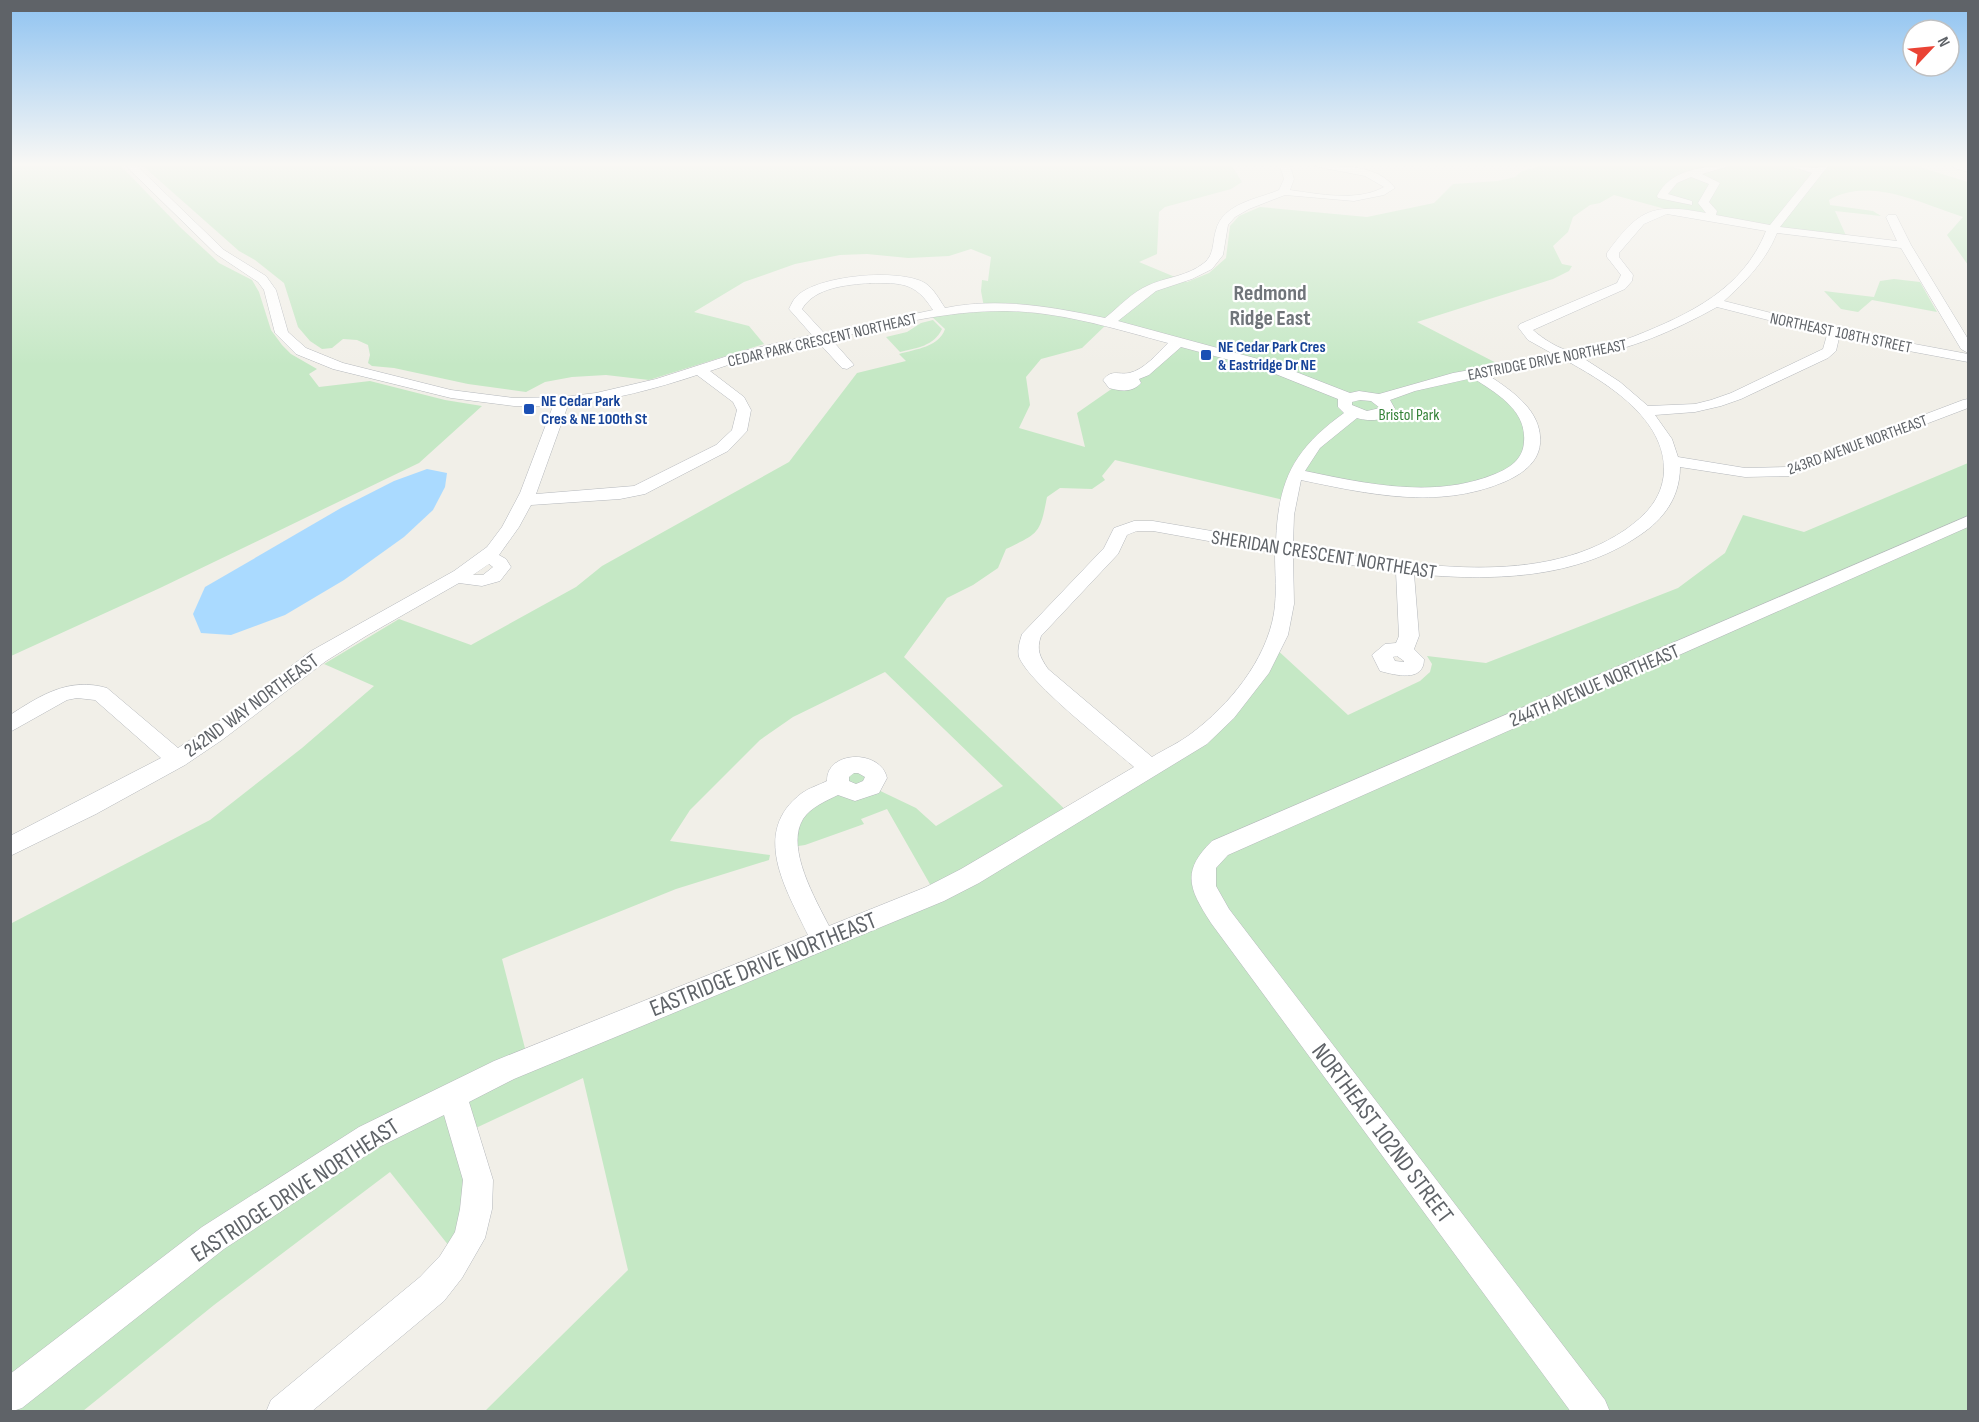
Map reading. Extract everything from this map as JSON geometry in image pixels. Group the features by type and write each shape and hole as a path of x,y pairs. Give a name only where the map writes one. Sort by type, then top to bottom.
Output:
{"street":[{"name":"CEDAR PARK CRESCENT NORTHEAST","path":"201,232 220,252 262,279 270,290 282,333 301,351 338,366 451,394 502,401 562,402 622,392 700,371 748,354 820,337 941,312 984,307 1028,308 1108,322 1268,366 1351,405"},
{"path":"1108,322 1141,294 1159,285 1193,275 1209,266 1219,253 1221,232"},
{"name":"SHERIDAN CRESCENT NORTHEAST","path":"1151,769 1041,674 1033,665 1028,645 1032,634 1112,550 1116,536 1134,526 1153,526 1405,570 1487,572 1548,565 1591,554 1625,539 1655,515 1668,493 1672,476 1671,461 1660,432 1644,411 1617,387 1572,357 1533,338 1525,327 1621,286 1626,281 1627,275 1612,257 1629,232"},
{"name":"EASTRIDGE DRIVE NORTHEAST","path":"10,1396 120,1308 262,1205 369,1137 512,1067 936,894 1199,739 1216,724 1254,682 1269,658 1283,616 1284,549 1289,487 1299,463 1351,405 1368,416 1382,415 1388,409 1379,399 1410,388 1615,348 1648,337 1715,303 1745,274 1767,244 1772,232"},
{"path":"1801,232 1905,245"},
{"path":"1897,232 1968,349"},
{"path":"847,365 798,315 795,309 796,304 807,294 850,282 887,279 911,282 925,290 941,312"},
{"name":"NORTHEAST 108TH STREET","path":"1715,303 1834,333 1968,358"},
{"path":"1644,411 1695,408 1736,396 1823,356 1829,351 1834,333"},
{"path":"1130,378 1144,372 1179,341"},
{"path":"525,500 620,494 639,490 722,448 739,431 744,410 739,400 700,371"},
{"path":"1295,474 1361,487 1422,492 1450,491 1477,486 1514,471 1531,452 1532,427 1526,414 1511,399 1475,374"},
{"name":"242ND WAY NORTHEAST","path":"10,847 119,792 177,759 215,734 334,646 457,577 488,556 508,532 525,500 562,402"},
{"name":"243RD AVENUE NORTHEAST","path":"1671,461 1748,472 1789,471 1968,403"},
{"name":"244TH AVENUE NORTHEAST","path":"1220,848 1968,521"},
{"path":"1403,651 1409,636 1405,570"},
{"path":"10,725 48,700 77,691 100,693 177,759"},
{"path":"823,940 790,868 784,839 793,816 803,802 820,791 839,784"},
{"name":"NORTHEAST 102ND STREET","path":"1220,848 1204,866 1203,881 1208,898 1593,1412"},
{"path":"283,1412 432,1289 451,1267 469,1238 476,1209 478,1180 452,1095"}],"green space":[{"path":"11,232 186,232 219,263 252,280 259,292 271,330 291,354 317,369 309,374 319,387 370,381 445,400 482,406 419,463 160,588 11,656"},
{"name":"Bristol Park","path":"218,232 1158,232 1157,254 1139,262 1187,282 1209,273 1226,258 1229,232 1568,232 1553,246 1562,264 1572,266 1569,271 1553,279 1417,322 1506,368 1476,373 1526,414 1531,452 1498,479 1422,492 1295,474 1288,501 1115,460 1102,476 1105,480 1092,489 1060,488 1047,497 1040,525 1036,531 1006,549 998,568 973,585 947,598 904,657 1072,816 1199,739 1274,647 1348,715 1420,681 1430,672 1432,664 1427,656 1486,663 1678,588 1725,553 1743,515 1804,532 1968,463 1968,1411 485,1411 628,1270 583,1078 463,1134 478,1180 457,1256 390,1172 214,1305 83,1411 11,1411 10,924 210,820 302,748 374,686 324,664 399,619 471,645 576,587 602,566 789,462 857,373 906,361 899,354 938,340 945,329 929,314 984,307 981,291 982,280 988,281 991,257 971,249 949,256 908,258 867,254 840,255 795,264 744,282 694,312 749,326 764,344 649,380 606,375 572,377 545,382 526,392 372,366 368,363 370,355 368,345 357,340 343,339 332,348 322,349 310,341 298,327 284,283 255,260 239,251","holes":["1108,323 1179,342 1077,413 1085,447 1019,428 1030,405 1026,377 1041,359 1082,348","885,672 1003,786 936,826 916,808 872,787 857,765 788,826 785,848 805,845 864,824 861,819 887,809 935,893 528,1060 502,959 676,889 769,860 770,855 670,841 690,810 760,740 793,717"]},
{"path":"1802,232 1845,232 1848,240"},
{"path":"1949,232 1968,232 1968,265 1947,235"},
{"path":"1894,279 1920,282 1937,312 1872,300 1858,312 1841,309 1824,291 1874,297 1880,281"},
{"path":"933,320 942,329 939,335 930,343 919,347 900,352 886,337 907,332 921,323"}],"water":[{"path":"427,469 447,473 445,487 433,510 404,537 344,580 285,615 231,635 201,633 193,614 205,587 341,508 394,481"}],"place":[{"name":"NE Cedar Park Cres & Eastridge Dr NE","path":"1206,355"},
{"name":"NE Cedar Park Cres & NE 100th St","path":"529,409"}],"district":[{"name":"Redmond Ridge East","path":"1270,304"}]}
